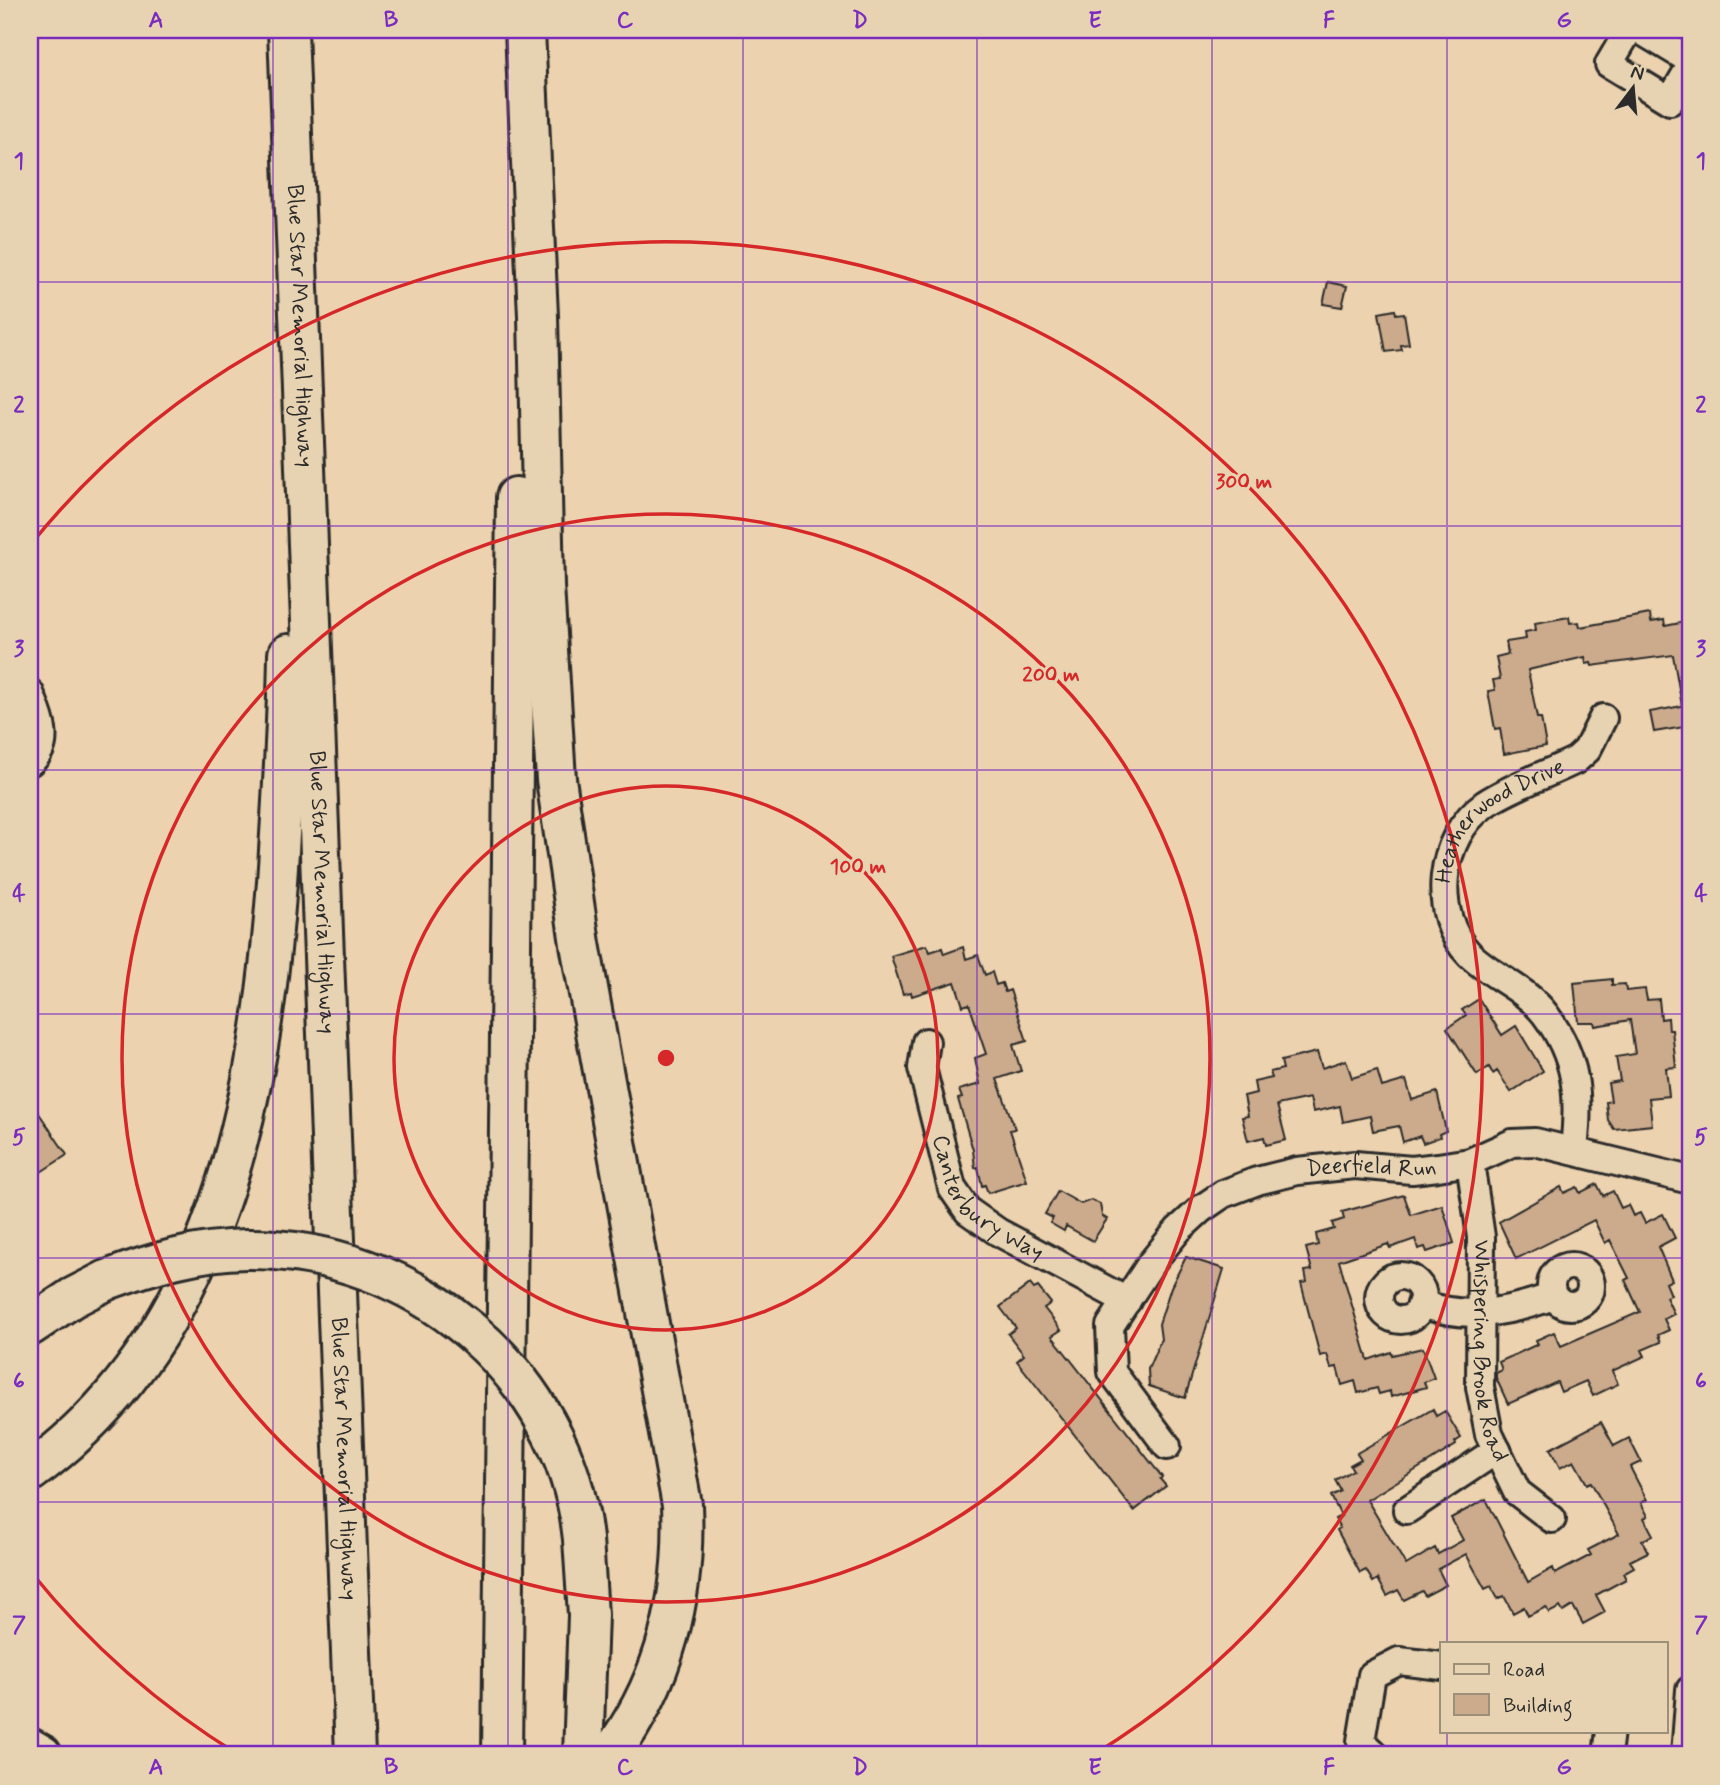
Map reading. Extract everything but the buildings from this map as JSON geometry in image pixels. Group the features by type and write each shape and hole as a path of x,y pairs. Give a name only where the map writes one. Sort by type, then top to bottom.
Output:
{"highway":[{"name":"Blue Star Memorial Highway","path":"288,30 355,1755"},
{"path":"523,30 538,316 545,611 556,779 584,968 682,1505 683,1557 677,1606 662,1659 639,1709 610,1755"},
{"path":"502,1755 523,30"},
{"path":"30,1472 71,1438 114,1394 144,1355 180,1296 225,1188 258,1057 270,968 287,720 292,120"},
{"path":"30,1326 72,1298 107,1280 179,1257 259,1249 346,1263 415,1291 472,1331 531,1397 549,1425 567,1467 576,1497 583,1539 588,1634 583,1755"},
{"path":"30,1748 42,1755"}],"street":[{"path":"1629,30 1609,65 1670,102 1690,67"},
{"path":"1640,30 1690,60"},
{"path":"30,693 43,730 39,751 30,762"},
{"name":"Heatherwood Drive","path":"1574,1149 1579,1110 1576,1078 1564,1047 1544,1014 1524,993 1470,955 1458,939 1444,900 1445,868 1452,846 1468,821 1483,805 1576,761 1587,750 1603,718"},
{"name":"Canterbury Way","path":"926,1042 922,1068 952,1188 968,1211 998,1232 1126,1301"},
{"name":"Deerfield Run","path":"1167,1446 1112,1372 1110,1326 1178,1230 1212,1201 1246,1185 1297,1171 1333,1167 1412,1170 1470,1162 1512,1143 1535,1142 1574,1149 1690,1180"},
{"name":"Whispering Brook Road","path":"1470,1162 1481,1237 1480,1387 1489,1434 1517,1492 1552,1519"},
{"path":"1421,1304 1460,1315 1481,1314 1553,1296"},
{"path":"1407,1510 1497,1450"},
{"path":"1376,1755 1361,1741 1372,1675 1399,1661 1440,1666"},
{"path":"1682,1695 1685,1755"},
{"path":"1607,1755 1609,1732"}]}
